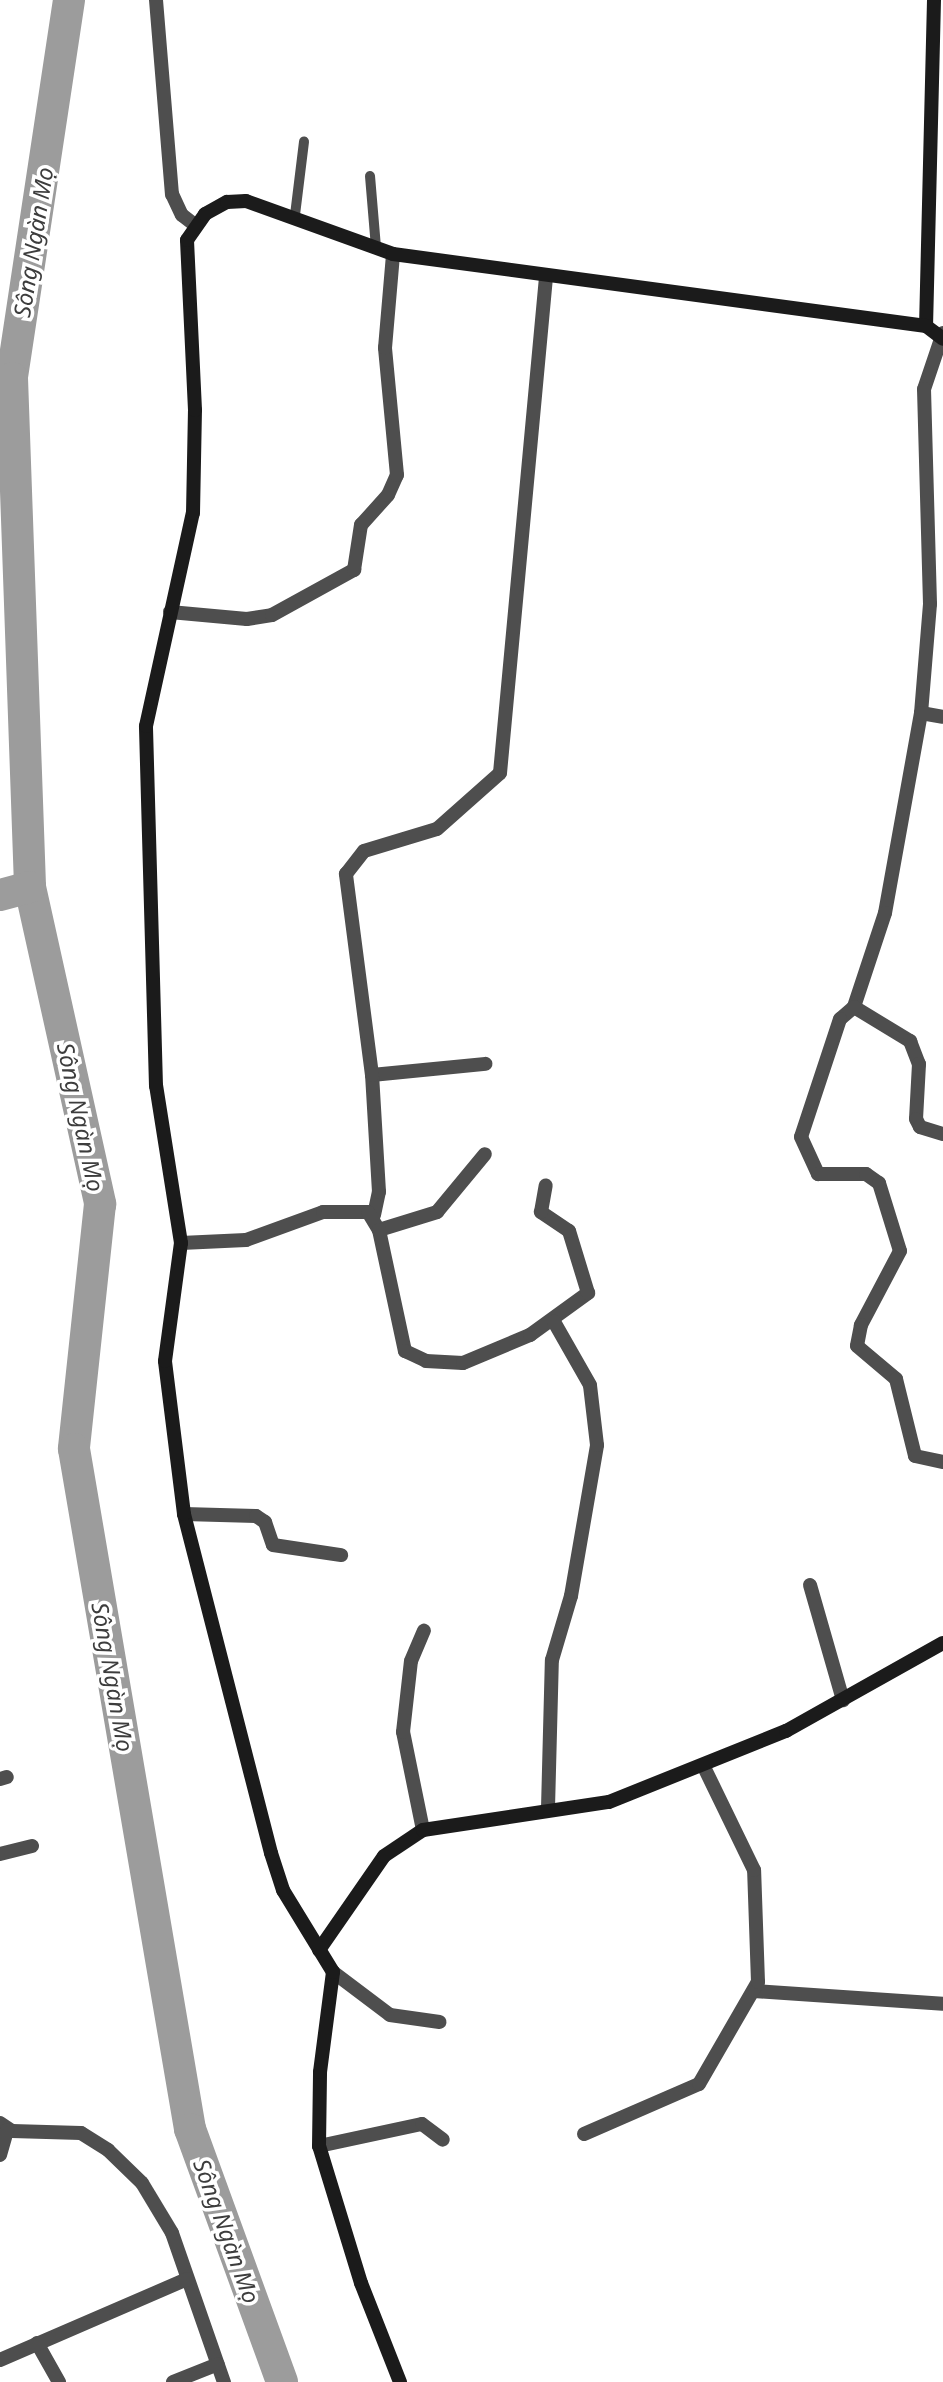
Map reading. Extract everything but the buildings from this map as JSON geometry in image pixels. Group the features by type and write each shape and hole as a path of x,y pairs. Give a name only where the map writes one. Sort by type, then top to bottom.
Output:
{"street":[{"path":"156,0 172,194 183,215 195,225"},
{"path":"926,326 934,0"},
{"path":"440,2022 390,2015 333,1972 283,1890 184,1514 165,1361 181,1243 156,1086 148,878 146,726 170,612 187,557 193,513 195,410 184,260 195,225 205,214 237,201 295,215 393,254 546,279 926,326 942,336 924,398 930,604 921,713 886,913 854,1007 840,1019 801,1137 818,1174 866,1174 878,1183 900,1251 861,1325 858,1346 896,1379 915,1456 943,1462"},
{"path":"170,612 247,619 272,615 354,570 362,525 388,495 397,475 386,380 393,254"},
{"path":"546,279 500,773 437,829 364,850 346,874 372,1075 379,1192 374,1215 402,1347 414,1358 463,1363 554,1322 586,1297 589,1287 569,1231 541,1212 546,1185"},
{"path":"921,713 943,717"},
{"path":"854,1007 910,1041 919,1064 916,1119 920,1127 943,1134"},
{"path":"372,1075 485,1065"},
{"path":"379,1230 437,1213 485,1154"},
{"path":"181,1243 246,1240 323,1212 374,1215"},
{"path":"548,1808 552,1660 571,1596 597,1445 590,1385 554,1322"},
{"path":"184,1514 261,1517 273,1545 341,1555"},
{"path":"810,1585 843,1700"},
{"path":"423,1830 404,1732 411,1661 424,1631"},
{"path":"319,1950 384,1856 423,1830 548,1808 609,1802 786,1731 943,1643"},
{"path":"584,2134 699,2084 754,1990 760,1967 754,1870 704,1766"},
{"path":"0,1854 33,1846"},
{"path":"333,1972 320,2071 319,2146 361,2283 400,2382"},
{"path":"754,1990 943,2004"},
{"path":"319,2146 422,2124 443,2140"},
{"path":"0,2155 3,2126 81,2133 108,2150 162,2210 224,2382"},
{"path":"0,2360 187,2279"},
{"path":"37,2343 59,2382"},
{"path":"173,2382 218,2364"}],"lane":[{"path":"295,215 304,142"},
{"path":"370,176 376,247"}],"waterway":[{"name":"Sông Ngàn Mọ","path":"69,0 12,378 30,887 100,1204 74,1449 190,2129 282,2382"},
{"path":"0,895 30,887"}]}
